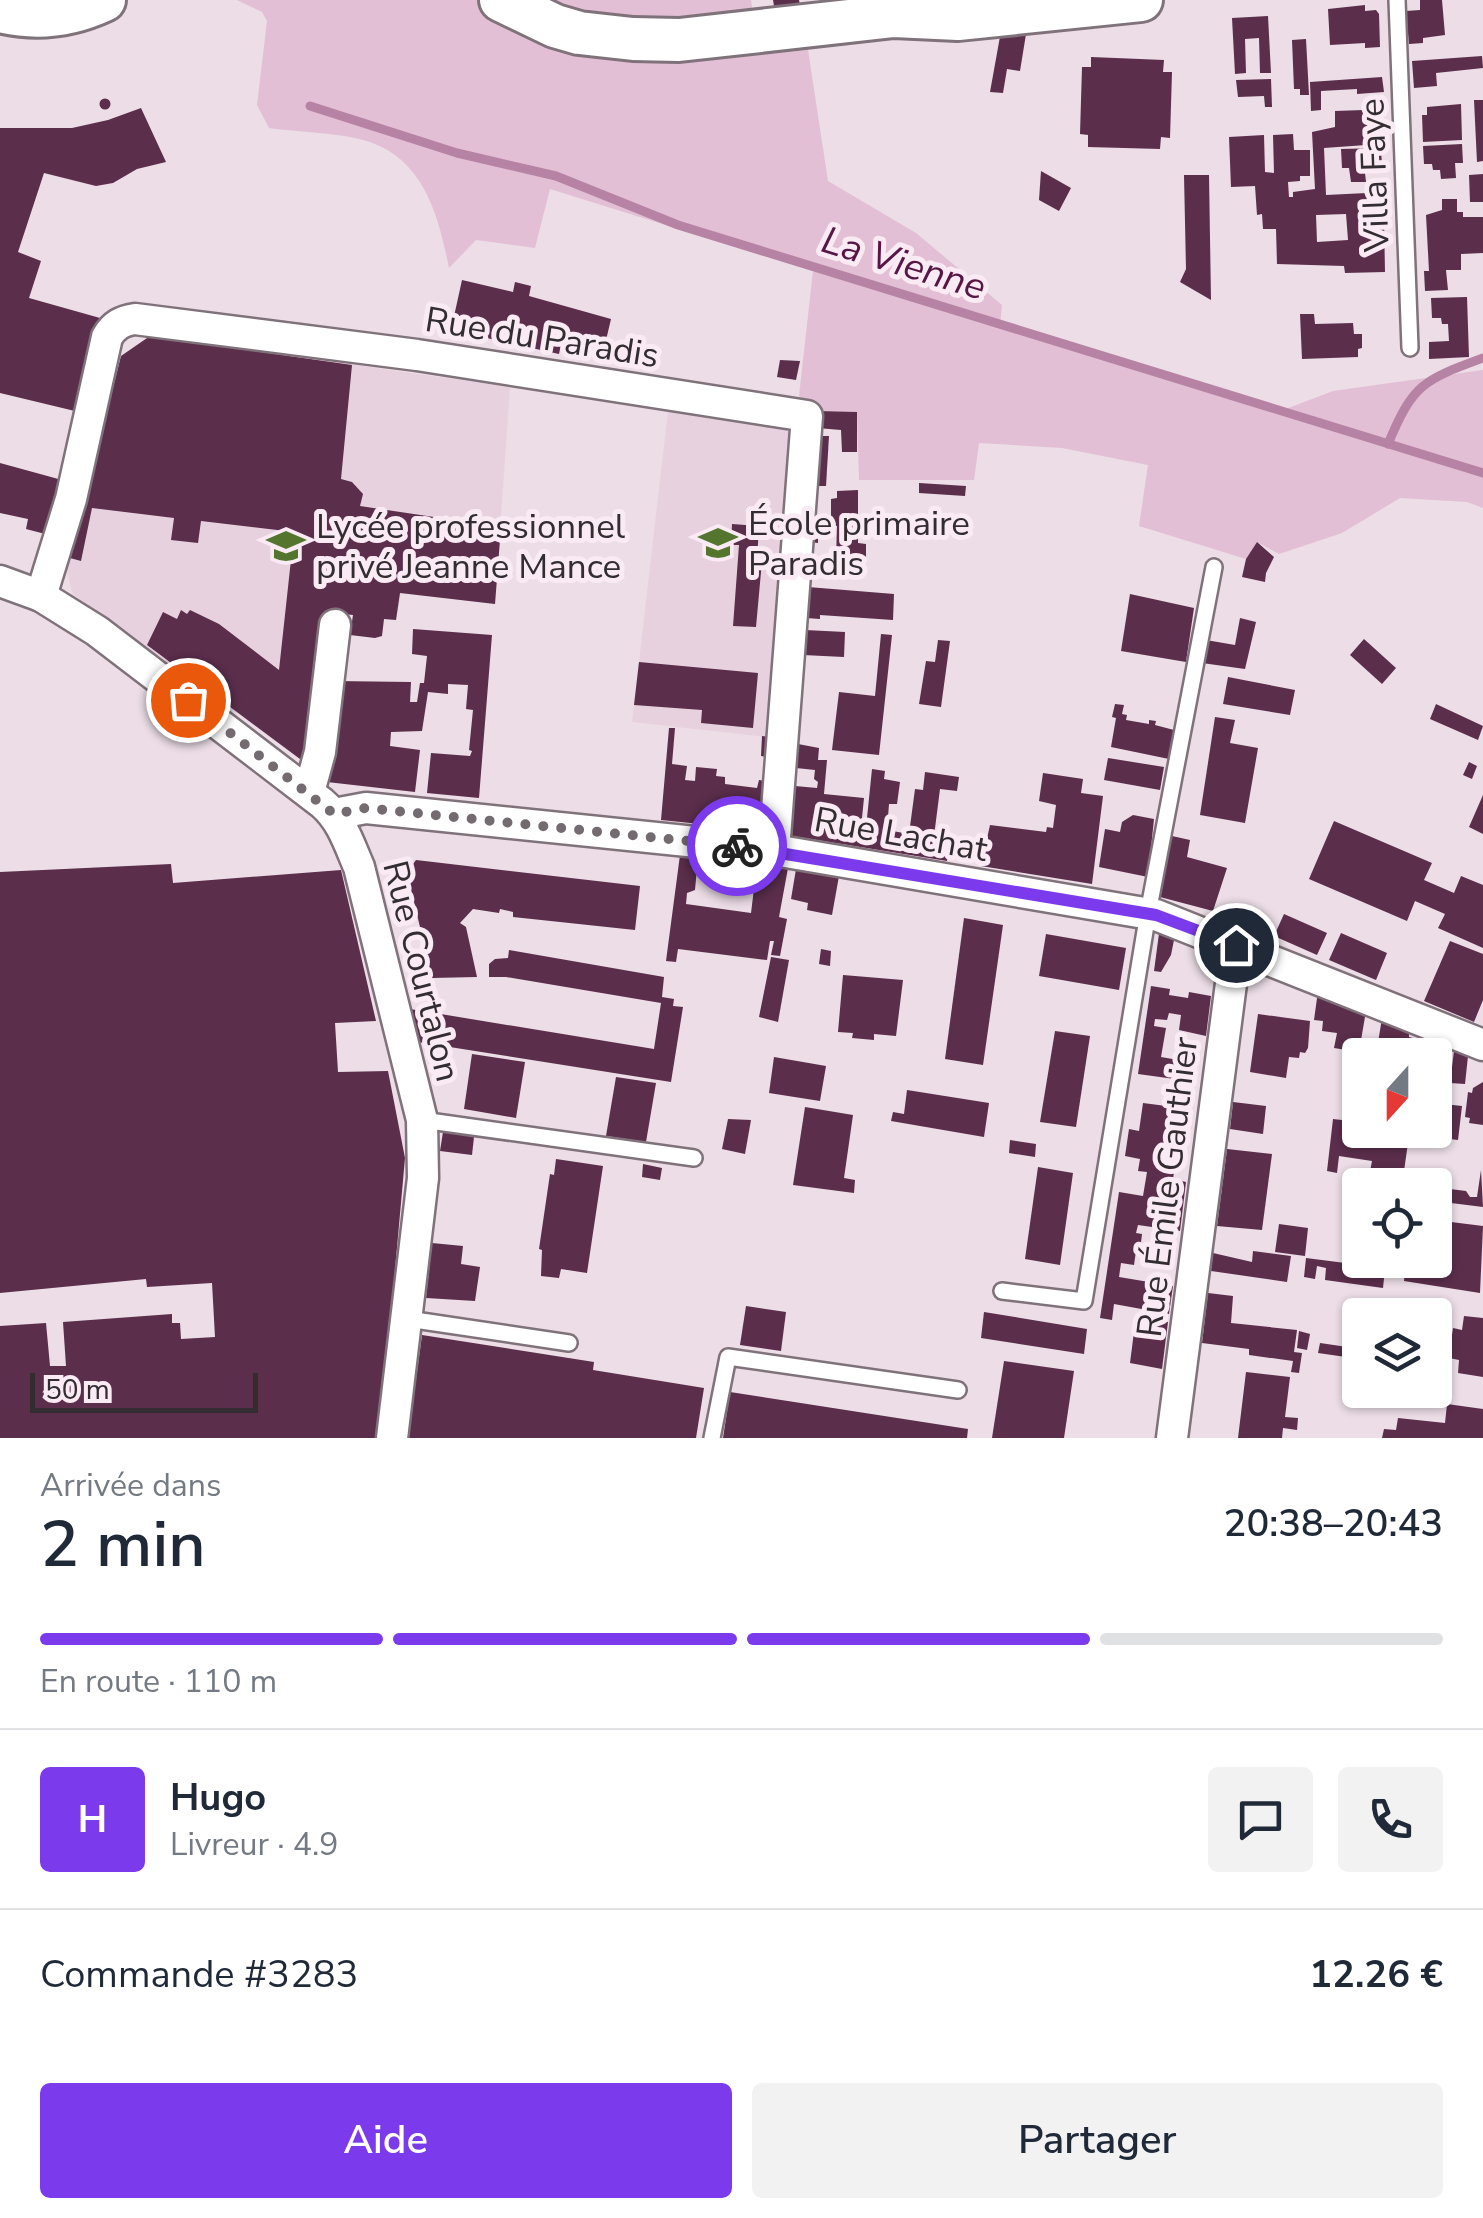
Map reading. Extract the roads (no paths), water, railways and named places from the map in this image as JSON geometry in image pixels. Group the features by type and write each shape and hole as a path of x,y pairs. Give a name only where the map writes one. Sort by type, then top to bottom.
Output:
{"street":[{"path":"0,35 19,14 70,13 104,0"},
{"path":"501,0 555,26 579,32 679,40 894,16 958,18 1141,0"},
{"name":"Rue du Paradis","path":"41,596 71,499 107,336 112,328 135,318 417,355 806,416 774,850"},
{"name":"Rue Courtalon","path":"0,581 41,596 98,630 308,792 334,814 359,867 422,1120 423,1178 392,1438"},
{"path":"308,792 320,752 335,625"},
{"name":"Rue Lachat","path":"334,814 366,808 774,850 1152,914 1483,1045"},
{"name":"Rue Émile Gauthier","path":"1172,1438 1236,945"}],"lane":[{"name":"Villa Faye","path":"1397,0 1410,348"},
{"path":"1002,1291 1084,1302 1214,567"},
{"path":"422,1120 694,1158"},
{"path":"408,1319 570,1342"},
{"path":"712,1438 728,1356 958,1390"}],"waterway":[{"name":"La Vienne","path":"310,106 457,153 556,176 678,225 1483,473"},
{"path":"1388,444 1405,408 1422,387 1446,372 1483,358"}],"place":[{"name":"École primaire Paradis","path":"718,543"},
{"name":"Lycée professionnel privé Jeanne Mance","path":"286,546"}]}
